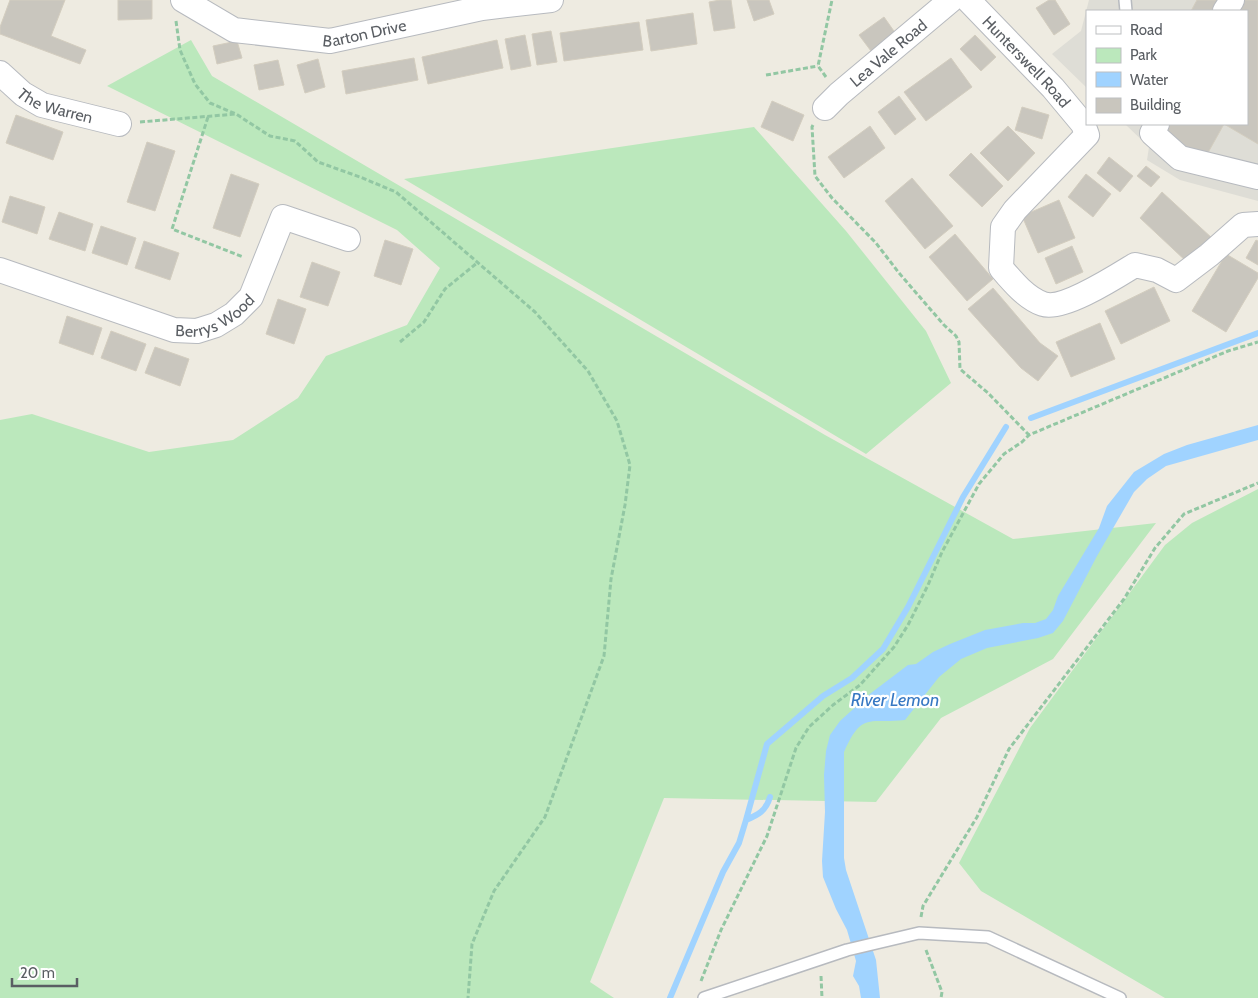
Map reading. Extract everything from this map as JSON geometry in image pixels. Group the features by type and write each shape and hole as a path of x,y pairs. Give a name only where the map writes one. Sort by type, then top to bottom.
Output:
{"street":[{"name":"Barton Drive","path":"180,10 234,30 330,41 482,8 551,0"},
{"name":"Lea Vale Road","path":"832,101 951,0"},
{"name":"Hunterswell Road","path":"968,0 1053,88 1083,124 1087,135 1014,210 1003,228 1001,268 1019,289 1044,305 1066,302 1096,288 1135,265 1157,270 1176,280 1209,255 1243,225 1258,224"},
{"name":"The Warren","path":"0,73 23,94 42,105 119,124"},
{"path":"1156,125 1152,133 1180,158 1258,177"},
{"name":"Berrys Wood","path":"0,270 174,330 197,331 216,325 234,314 251,297 283,217 348,239"}],"lane":[{"path":"704,998 847,950 919,933 988,938 1120,998"}],"path":[{"path":"832,0 818,66 832,101 812,128 815,176 832,198 876,243 899,273 944,325 956,336 959,342 960,369 995,399 1029,434"},
{"path":"180,10 180,50 195,84 210,103 236,114 270,136 295,141 318,162 396,192 535,312 588,371 617,421 630,465 625,505 611,579 604,656 545,818 494,891 472,944 468,998"},
{"path":"766,75 818,66"},
{"path":"119,124 236,114"},
{"path":"208,116 172,230 264,266"},
{"path":"400,342 424,322 445,289 477,263"},
{"path":"700,983 729,913 767,836 796,748 809,727 833,705 860,685 894,647 908,626 942,552 979,484 1004,454 1022,442 1029,434 1228,351 1258,342"},
{"path":"960,842 976,817 1009,749 1124,600 1155,548 1184,514 1258,483"}],"shaded area":[{"path":"1089,0 1258,0 1258,201 1180,180 1147,160 1149,147 1126,125 1248,125 1248,10 1086,10"},
{"path":"1086,12 1086,87 1052,54 1081,31"}],"green space":[{"path":"191,40 212,76 825,435 1013,539 1156,523 1053,659 941,718 876,802 664,798 590,982 614,998 0,998 0,420 32,414 149,452 233,440 298,398 326,356 407,325 440,268 397,230 107,86"},
{"path":"754,127 846,231 926,331 951,383 866,454 404,179"},
{"path":"1258,489 1258,998 1165,998 981,891 959,863 1030,728 1165,545 1192,523"}],"water":[{"name":"River Lemon","path":"1258,425 1258,440 1166,466 1147,479 1134,492 1097,556 1063,621 1053,633 1038,638 987,648 961,659 939,677 905,720 868,722 856,730 844,752 844,858 846,870 876,960 880,998 861,998 859,986 853,976 856,961 847,930 823,877 824,775 826,751 830,735 840,721 871,693 908,665 916,664 933,652 985,630 1023,623 1035,623 1046,619 1053,610 1058,596 1099,528 1107,506 1134,472 1164,454 1187,445"}],"building":[{"path":"10,0 65,0 51,36 86,50 80,64 0,34 0,27"},
{"path":"118,0 152,0 152,19 118,20"},
{"path":"731,0 735,28 714,31 709,2"},
{"path":"747,0 769,0 774,14 754,21"},
{"path":"1049,0 1055,0 1070,24 1054,35 1036,8"},
{"path":"1197,0 1222,0 1217,10 1192,10"},
{"path":"1240,0 1258,0 1258,144 1226,125 1248,125 1248,10 1235,10"},
{"path":"693,13 697,44 651,51 646,20"},
{"path":"884,17 896,34 871,51 859,35"},
{"path":"639,22 643,50 564,61 560,33"},
{"path":"551,31 557,62 537,65 532,34"},
{"path":"525,35 531,66 511,70 505,39"},
{"path":"975,35 996,57 981,71 960,49"},
{"path":"497,40 503,68 428,84 422,57"},
{"path":"237,41 242,58 217,64 213,46"},
{"path":"414,58 418,80 346,94 342,71"},
{"path":"951,58 972,87 926,121 904,92"},
{"path":"318,59 325,87 305,93 297,65"},
{"path":"278,60 284,85 259,90 254,65"},
{"path":"899,96 916,119 895,135 878,112"},
{"path":"772,101 804,115 793,141 761,127"},
{"path":"1022,107 1049,115 1042,139 1015,130"},
{"path":"16,115 63,132 53,160 6,143"},
{"path":"1168,125 1223,125 1205,158 1163,134"},
{"path":"870,126 885,148 844,178 828,157"},
{"path":"1008,126 1035,153 1008,181 980,153"},
{"path":"147,142 175,151 155,211 127,202"},
{"path":"971,153 1003,186 982,207 949,175"},
{"path":"1109,157 1133,176 1120,192 1097,173"},
{"path":"1146,166 1160,177 1151,187 1137,176"},
{"path":"231,174 259,184 240,237 213,228"},
{"path":"1086,174 1111,194 1093,217 1068,197"},
{"path":"912,178 953,226 925,249 885,201"},
{"path":"1162,192 1213,239 1188,263 1140,218"},
{"path":"10,196 45,207 37,234 2,222"},
{"path":"1059,200 1075,238 1038,253 1022,216"},
{"path":"59,212 93,224 85,251 49,239"},
{"path":"101,226 136,238 127,265 92,253"},
{"path":"955,234 993,279 967,301 929,257"},
{"path":"385,240 413,249 401,285 374,276"},
{"path":"1256,240 1258,241 1258,265 1246,258"},
{"path":"144,241 179,253 170,280 135,268"},
{"path":"1072,246 1083,272 1056,284 1045,258"},
{"path":"1226,254 1258,273 1258,278 1226,332 1192,311"},
{"path":"312,262 340,272 328,306 300,297"},
{"path":"1154,287 1170,321 1121,344 1105,311"},
{"path":"993,288 1040,343 1058,356 1038,381 1021,368 968,309"},
{"path":"278,299 306,309 294,344 266,334"},
{"path":"67,316 102,328 93,355 59,343"},
{"path":"1100,323 1115,359 1071,377 1056,342"},
{"path":"111,331 146,344 136,371 101,358"},
{"path":"155,347 189,359 180,386 145,373"}],"waterway":[{"path":"1031,418 1258,333"},
{"path":"746,820 767,744 823,696 852,678 883,649 908,607 963,497 1006,427"},
{"path":"670,998 723,872 739,843 746,820 761,812 770,797"}]}
